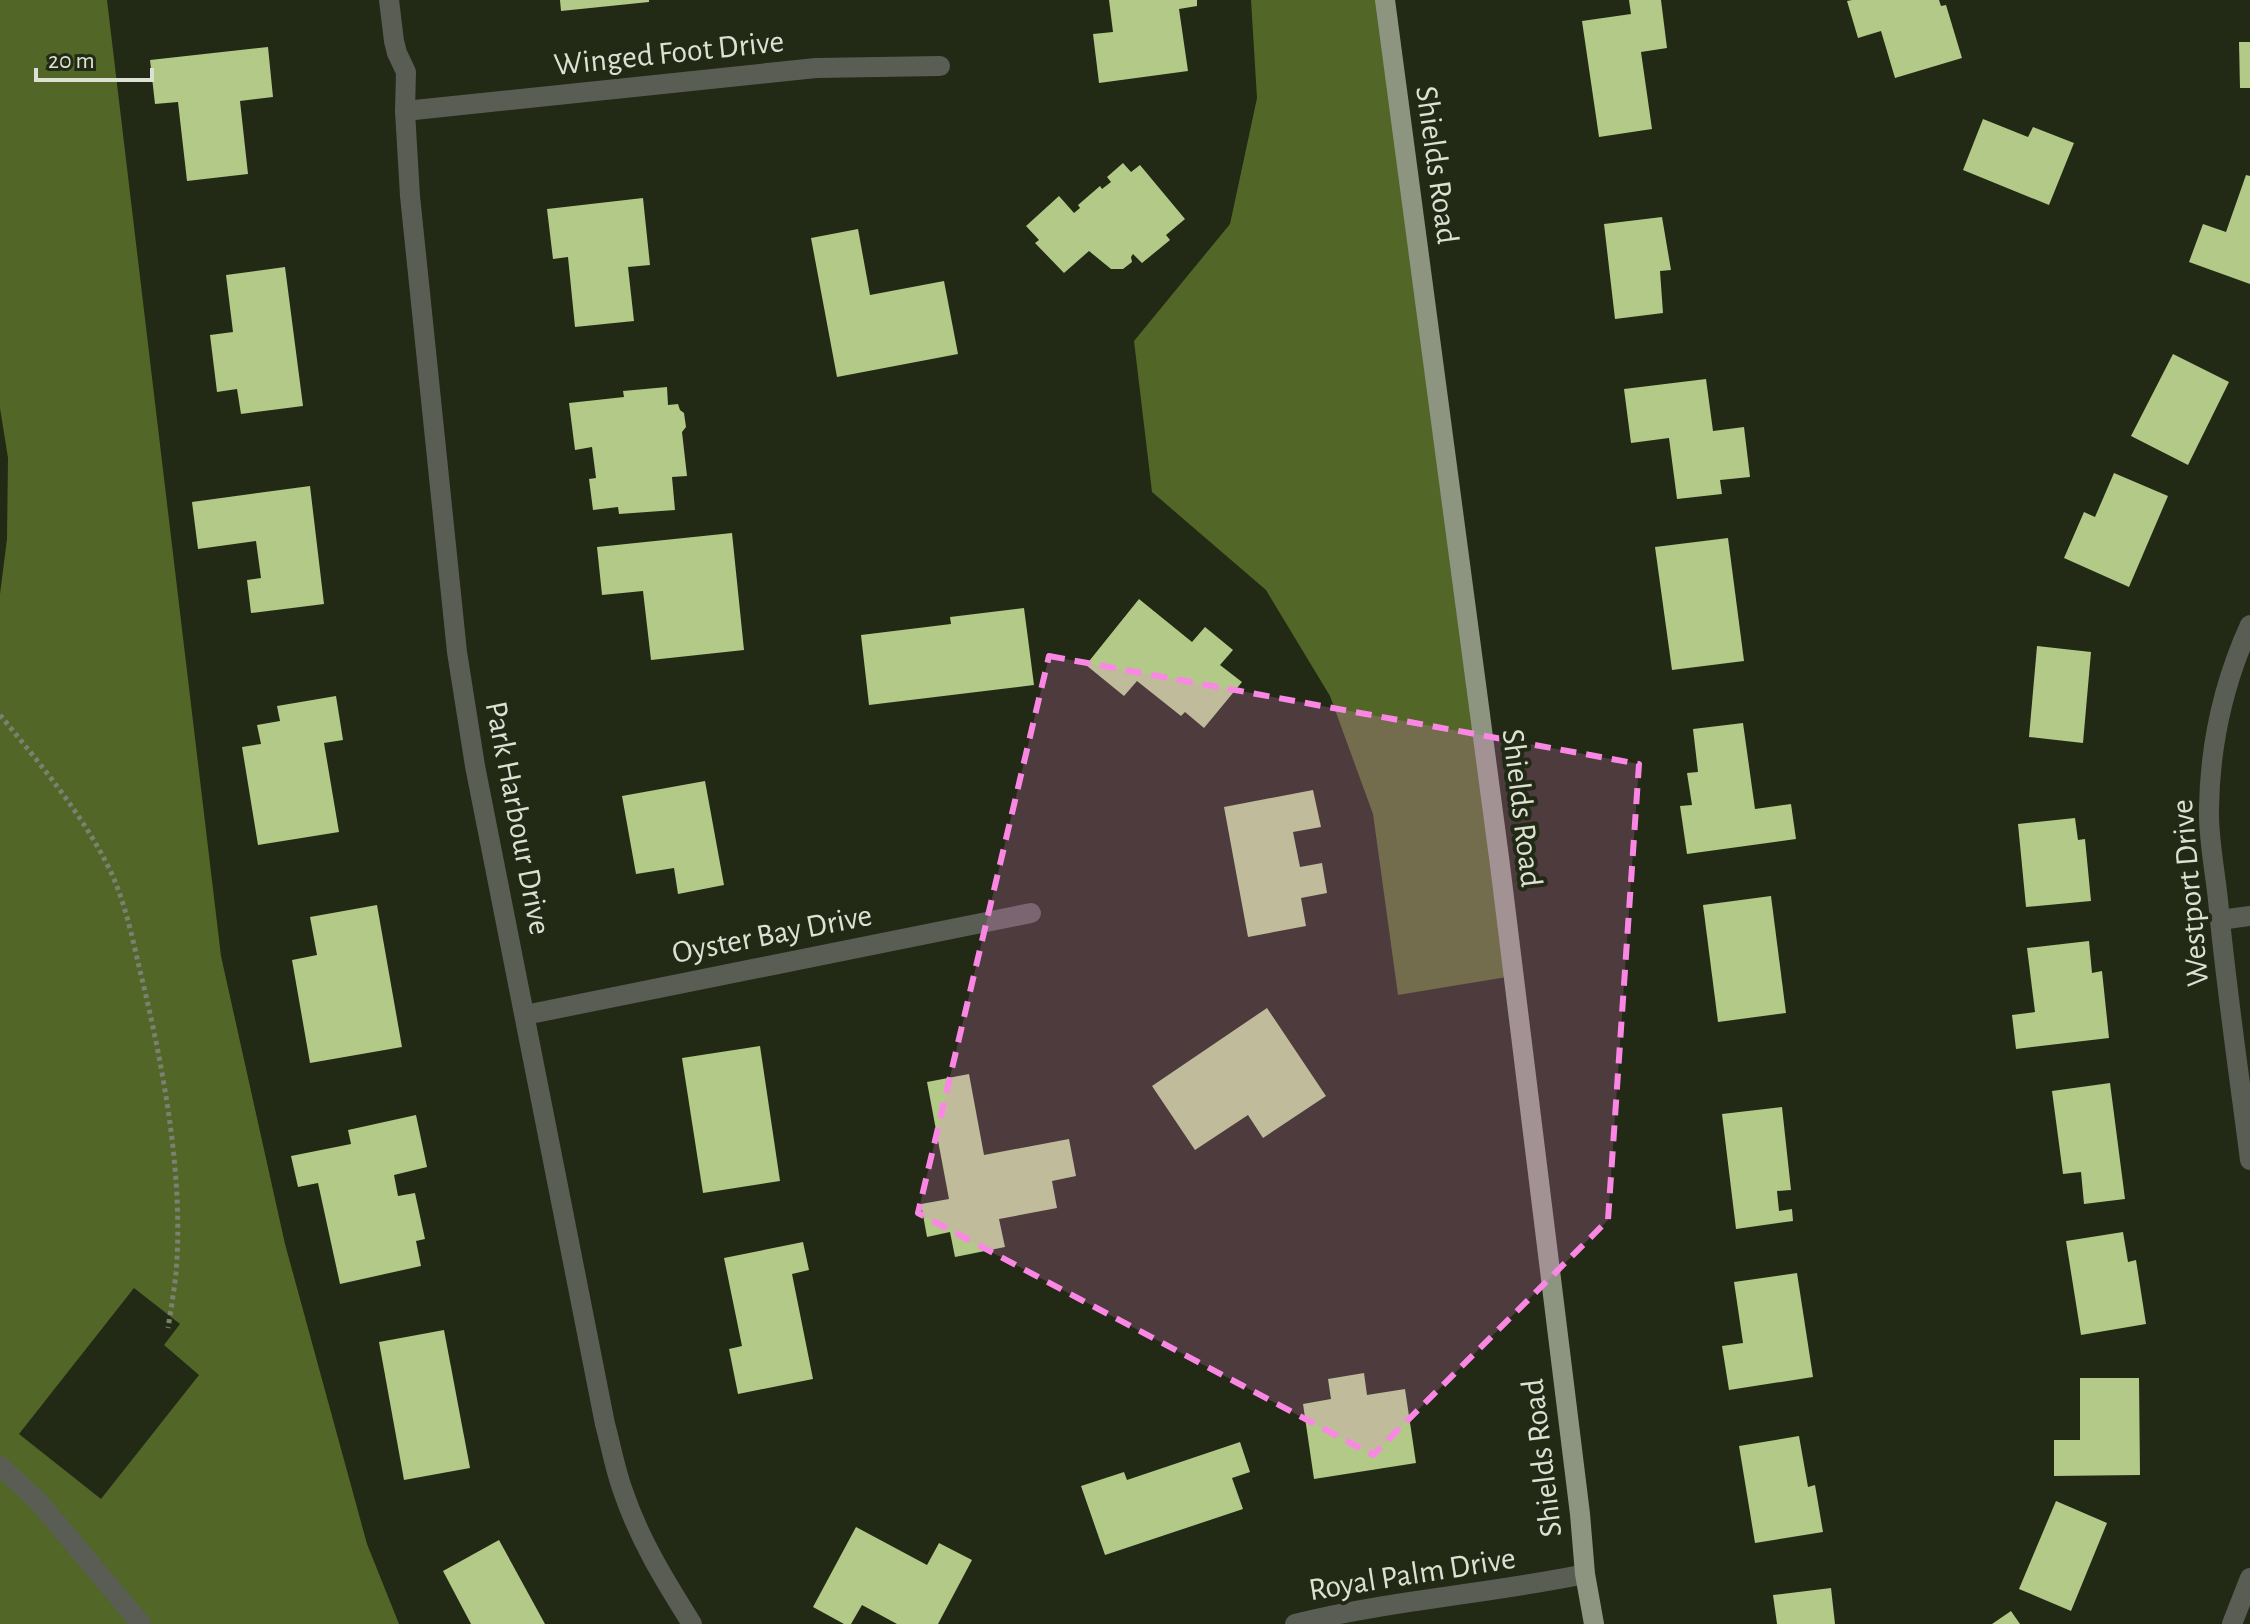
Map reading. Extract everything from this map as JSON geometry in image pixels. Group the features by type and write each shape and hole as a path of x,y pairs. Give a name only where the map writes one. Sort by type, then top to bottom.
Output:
{"main road":[{"name":"Shields Road","path":"1385,0 1503,893 1579,1498 1585,1574 1594,1624"}],"street":[{"name":"Park Harbour Drive","path":"389,0 394,41 406,72 410,196 457,652 475,766 605,1424 622,1489 639,1533 692,1624"},
{"name":"Winged Foot Drive","path":"405,111 816,68 940,66"},
{"name":"Westport Drive","path":"2250,625 2225,693 2214,748 2209,810 2250,1160"},
{"name":"Oyster Bay Drive","path":"525,1015 1031,913"},
{"path":"2220,920 2250,916"},
{"path":"0,1466 38,1501 141,1624"},
{"name":"Royal Palm Drive","path":"1295,1624 1347,1611 1526,1586 1585,1574"},
{"path":"2232,1624 2250,1578"}],"path":[{"path":"0,715 75,809 110,870 128,919 162,1072 175,1171 176,1272 168,1328"}],"highlighted area":[{"path":"1049,656 1639,764 1608,1220 1373,1455 918,1213"}],"green space":[{"path":"0,0 107,0 221,956 285,1244 367,1544 399,1624 0,1624 0,594 7,539 8,458 0,408","holes":["134,1288 180,1324 164,1345 199,1375 101,1499 19,1434"]},
{"path":"1251,0 1385,0 1513,976 1398,995 1373,814 1330,696 1266,590 1152,492 1134,341 1230,224 1257,98"}],"building":[{"path":"560,0 649,0 649,2 561,11"},
{"path":"1109,0 1197,0 1197,6 1179,9 1188,71 1099,83 1093,34 1113,32"},
{"path":"1629,0 1661,0 1667,48 1641,52 1652,129 1599,137 1582,21 1631,14"},
{"path":"1939,0 1941,6 1946,5 1962,58 1895,78 1881,31 1858,38 1847,1"},
{"path":"2239,42 2250,42 2250,88 2240,88"},
{"path":"268,47 273,97 240,101 248,174 187,181 178,102 155,104 150,60"},
{"path":"1983,119 2028,137 2033,127 2074,143 2049,205 1963,170"},
{"path":"1123,163 1131,172 1140,165 1185,219 1166,235 1170,240 1142,263 1133,254 1132,262 1123,269 1111,269 1089,251 1064,273 1035,243 1039,240 1026,226 1059,196 1074,213 1080,208 1078,205 1100,186 1102,189 1111,182 1107,177"},
{"path":"2246,175 2250,176 2250,284 2189,262 2203,224 2226,232"},
{"path":"643,198 650,265 628,267 634,321 575,327 568,257 553,259 547,209"},
{"path":"1662,217 1671,270 1660,271 1663,313 1615,319 1604,224"},
{"path":"858,229 870,295 944,281 958,354 837,377 811,238"},
{"path":"285,267 303,406 241,414 237,389 217,392 210,335 233,332 226,275"},
{"path":"2173,354 2229,382 2188,465 2131,436"},
{"path":"1706,379 1713,431 1744,427 1750,477 1720,480 1722,494 1677,499 1669,438 1631,443 1624,389"},
{"path":"667,387 668,405 678,404 684,413 686,427 682,432 687,476 672,477 675,510 619,514 618,507 593,510 589,479 596,478 592,447 575,450 569,403 624,397 623,391"},
{"path":"2114,473 2168,496 2129,587 2064,558 2084,512 2095,517"},
{"path":"310,486 324,604 251,613 247,580 261,578 256,541 198,549 192,502"},
{"path":"732,533 744,650 651,660 643,591 602,595 597,547"},
{"path":"1728,538 1744,661 1672,670 1655,547"},
{"path":"1139,599 1192,642 1205,627 1233,650 1220,665 1242,682 1204,728 1185,712 1181,716 1137,681 1124,696 1086,665"},
{"path":"1024,608 1034,685 869,705 861,635 951,624 950,617"},
{"path":"2037,646 2091,652 2083,743 2029,737"},
{"path":"336,696 343,740 324,743 339,832 258,845 242,747 261,744 257,725 280,721 277,706"},
{"path":"1743,723 1755,809 1791,804 1796,839 1687,854 1680,806 1692,805 1687,773 1698,772 1693,729"},
{"path":"705,781 724,885 678,894 674,868 636,874 622,796"},
{"path":"1313,790 1321,827 1293,832 1300,867 1322,863 1327,893 1301,898 1306,926 1248,937 1224,807"},
{"path":"2075,818 2078,840 2085,839 2091,901 2026,907 2018,824"},
{"path":"1771,896 1786,1013 1718,1022 1703,905"},
{"path":"377,905 402,1047 310,1063 292,960 317,955 310,917"},
{"path":"2089,941 2092,973 2102,971 2109,1038 2016,1049 2012,1015 2035,1012 2027,948"},
{"path":"1267,1008 1326,1096 1263,1138 1248,1115 1195,1150 1152,1086"},
{"path":"760,1046 780,1181 703,1193 682,1058"},
{"path":"969,1074 984,1155 1069,1139 1076,1176 1052,1181 1057,1208 999,1219 1005,1247 955,1257 950,1232 927,1237 921,1204 949,1199 927,1082"},
{"path":"2110,1083 2125,1199 2084,1204 2081,1172 2063,1174 2052,1091"},
{"path":"1782,1107 1791,1190 1777,1191 1779,1211 1792,1209 1793,1221 1736,1229 1722,1114"},
{"path":"416,1115 427,1167 394,1175 398,1196 415,1193 425,1239 416,1241 421,1266 340,1284 318,1183 298,1187 291,1156 351,1144 348,1130"},
{"path":"2123,1232 2128,1262 2136,1260 2146,1324 2081,1335 2066,1241"},
{"path":"803,1242 809,1270 792,1274 813,1379 738,1394 729,1349 742,1346 724,1258"},
{"path":"1797,1273 1813,1377 1729,1390 1722,1346 1743,1343 1734,1282"},
{"path":"444,1330 470,1468 404,1480 379,1342"},
{"path":"1364,1373 1367,1395 1405,1389 1416,1463 1314,1479 1303,1404 1331,1399 1328,1379"},
{"path":"2080,1378 2139,1378 2140,1475 2054,1476 2054,1440 2080,1440"},
{"path":"1799,1436 1808,1487 1815,1485 1823,1532 1755,1543 1739,1446"},
{"path":"1240,1442 1250,1472 1232,1478 1243,1509 1105,1555 1081,1486 1124,1472 1127,1480"},
{"path":"2056,1501 2107,1523 2071,1611 2019,1589"},
{"path":"856,1527 927,1565 939,1543 972,1560 938,1624 897,1624 862,1605 851,1624 844,1624 813,1607"},
{"path":"499,1540 545,1624 471,1624 443,1571"},
{"path":"1831,1588 1835,1624 1777,1624 1773,1595"},
{"path":"2011,1611 2020,1624 1992,1624"}]}
